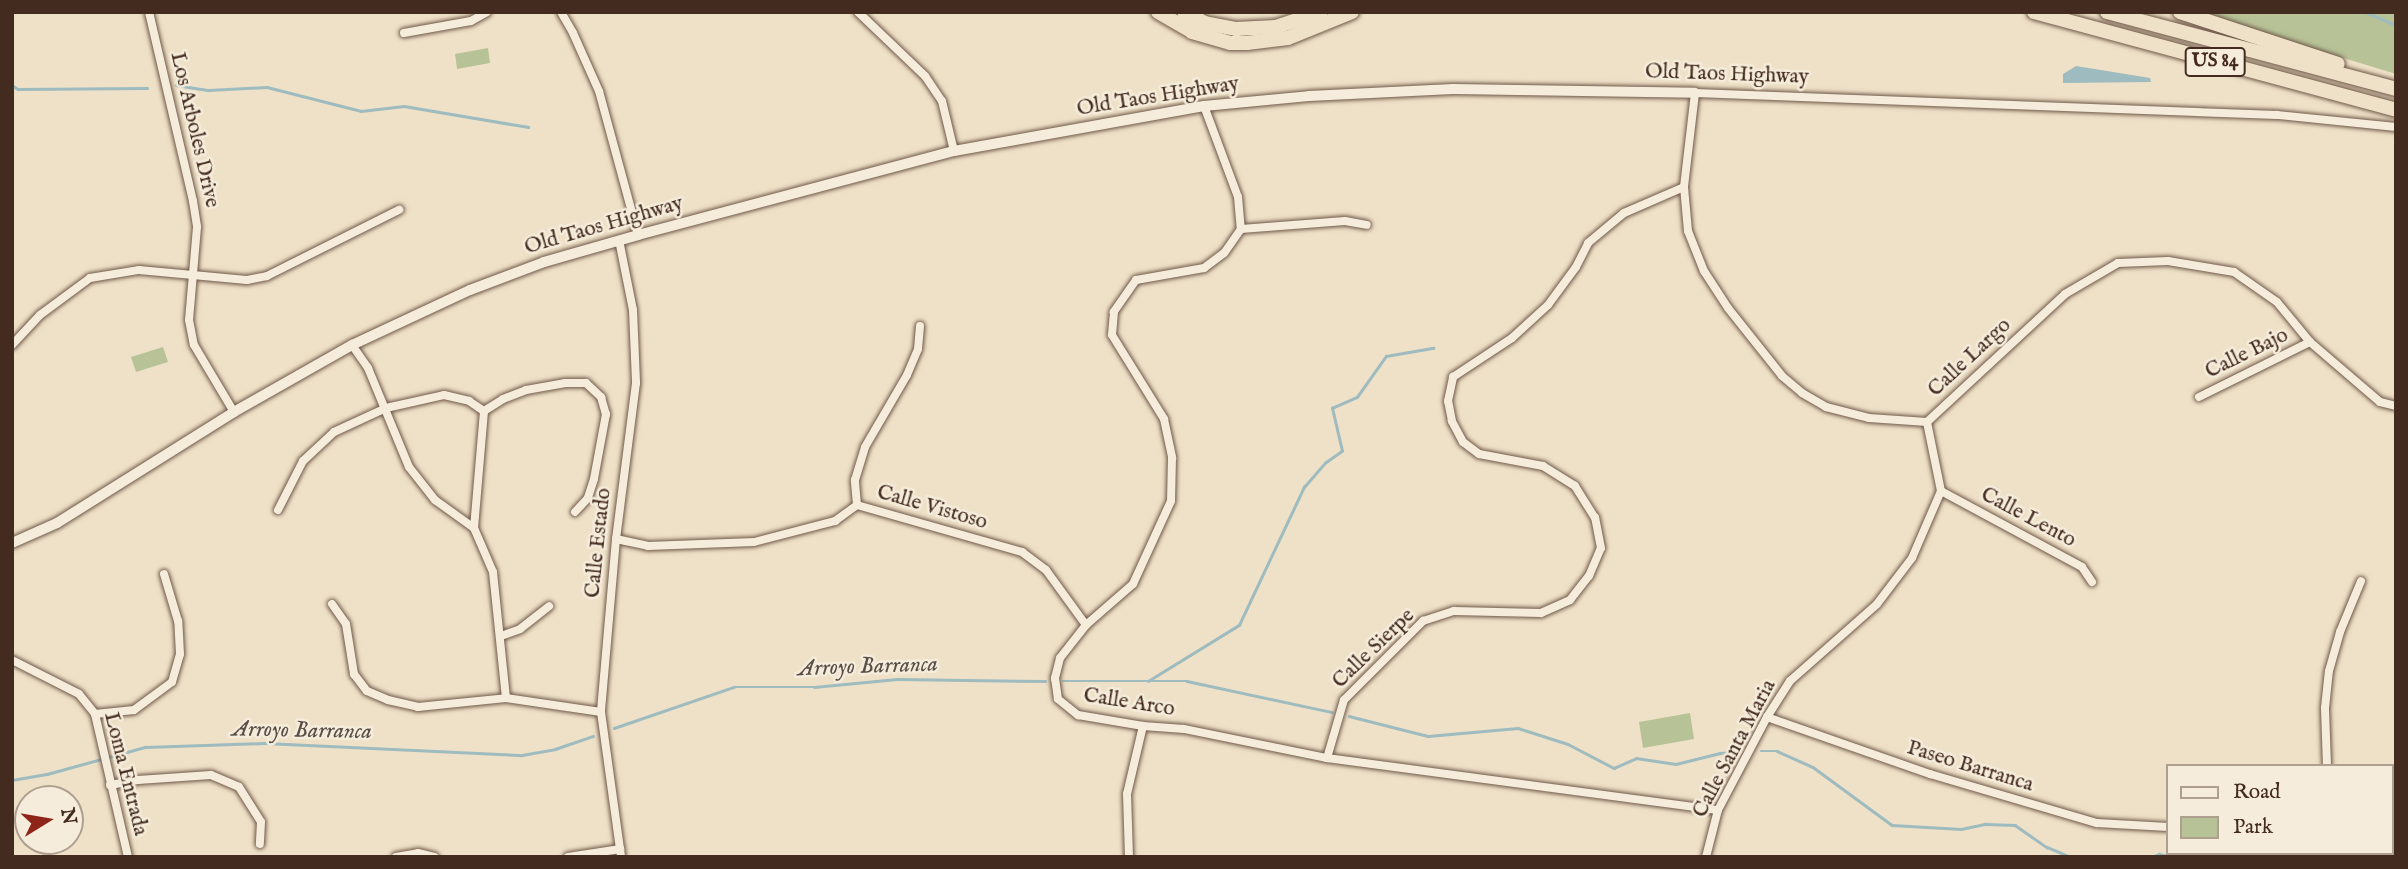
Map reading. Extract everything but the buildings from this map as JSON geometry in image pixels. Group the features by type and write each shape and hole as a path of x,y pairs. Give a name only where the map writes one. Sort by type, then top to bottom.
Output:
{"highway":[{"path":"1158,12 1192,32 1230,43 1288,38 1352,12"},
{"path":"1184,12 1205,23 1236,29 1276,26 1321,12"},
{"name":"US 84","path":"2034,12 2396,110"},
{"name":"US 84","path":"2107,12 2396,89"},
{"path":"2180,12 2396,82"}],"street":[{"name":"Los Arboles Drive","path":"149,12 197,227 189,320 194,345 234,412"},
{"path":"404,33 471,21 487,12"},
{"path":"561,12 599,91 638,235"},
{"path":"858,12 925,76 942,101 954,151"},
{"name":"Old Taos Highway","path":"12,543 57,523 234,412 352,345 470,290 544,262 954,151 1205,106 1309,96 1453,89 1695,93 2288,116 2396,127"},
{"name":"Calle Largo","path":"1695,93 1684,187 1688,231 1704,271 1728,309 1782,376 1802,393 1826,407 1869,418 1927,422 2065,294 2118,263 2168,261 2234,272 2277,302 2310,342 2380,402 2396,406"},
{"path":"1205,106 1238,197 1241,229 1345,221 1367,225"},
{"name":"Calle Sierpe","path":"1327,758 1344,700 1423,621 1454,611 1541,613 1570,600 1589,576 1601,548 1595,518 1575,486 1544,466 1479,454 1462,442 1451,421 1448,401 1453,377 1512,338 1548,305 1576,267 1588,243 1624,213 1684,187"},
{"path":"12,345 40,315 90,278 139,270 247,280 267,275 399,210"},
{"name":"Calle Arco","path":"1241,229 1224,253 1204,268 1136,279 1114,312 1112,335 1164,419 1172,458 1171,501 1133,584 1086,625 1060,658 1055,678 1058,699 1077,715 1143,726 1184,729 1327,758 1718,810"},
{"name":"Calle Estado","path":"568,857 621,853 601,712 616,539 636,383 633,310 619,240"},
{"path":"857,505 855,480 865,447 907,375 918,349 920,326"},
{"name":"Calle Bajo","path":"2199,397 2310,342"},
{"path":"352,345 368,368 409,467 435,500 474,528"},
{"path":"484,411 503,399 526,390 565,383 586,383 601,397 606,414 594,479 588,498 575,512"},
{"path":"278,510 312,449 334,432 386,408 444,395 469,401 484,411"},
{"path":"484,411 474,528 493,572 506,698"},
{"path":"1927,422 1941,492"},
{"name":"Calle Lento","path":"1941,492 2082,567 2092,582"},
{"name":"Calle Santa Maria","path":"1706,857 1718,810 1767,717 1790,681 1884,594 1912,558 1941,492"},
{"name":"Calle Vistoso","path":"616,539 648,546 754,542 835,521 857,505 1022,552 1046,570 1086,625"},
{"path":"95,714 134,710 172,682 180,654 178,621 164,574"},
{"path":"2327,764 2325,708 2329,671 2340,632 2361,581"},
{"path":"332,604 346,624 354,674 367,691 388,700 418,707 506,698 601,712"},
{"path":"501,636 520,629 549,606"},
{"name":"Loma Entrada","path":"12,660 79,694 95,714 128,857"},
{"name":"Paseo Barranca","path":"1767,717 1930,774 2097,823 2166,827"},
{"path":"1129,857 1127,794 1143,726"},
{"path":"110,785 138,780 211,775 239,787 261,822 260,844"},
{"path":"397,857 418,853 435,857"}],"green space":[{"path":"2201,12 2396,12 2396,74 2291,42"},
{"path":"488,48 490,63 457,69 455,54"},
{"path":"163,347 168,362 136,372 131,357"},
{"path":"1690,713 1694,739 1643,748 1639,722"}],"water":[{"path":"2076,66 2150,78 2151,82 2063,83 2063,74"}],"waterway":[{"path":"2365,12 2396,25"},
{"path":"12,85 18,89 147,88"},
{"path":"176,85 209,90 267,87 361,111 404,106 528,127"},
{"path":"1148,681 1239,625 1304,487 1326,462 1342,451 1332,408 1357,397 1386,356 1433,348"},
{"name":"Arroyo Barranca","path":"614,728 734,687 814,687 897,679 1045,681"},
{"name":"Arroyo Barranca","path":"1063,681 1187,681 1332,712"},
{"name":"Arroyo Barranca","path":"1349,716 1428,736 1518,728 1568,744 1614,768 1636,758 1676,764 1735,752"},
{"name":"Arroyo Barranca","path":"12,780 47,774 145,747 265,743 522,755 555,749 593,736"},
{"name":"Arroyo Barranca","path":"1761,751 1777,751 1813,767 1892,825 1961,829 1985,824 2015,825 2047,847 2070,857"},
{"name":"Arroyo Barranca","path":"2152,857 2159,854 2176,857"},
{"name":"Arroyo Barranca","path":"2211,857 2228,855"},
{"path":"2383,857 2390,855"}]}
